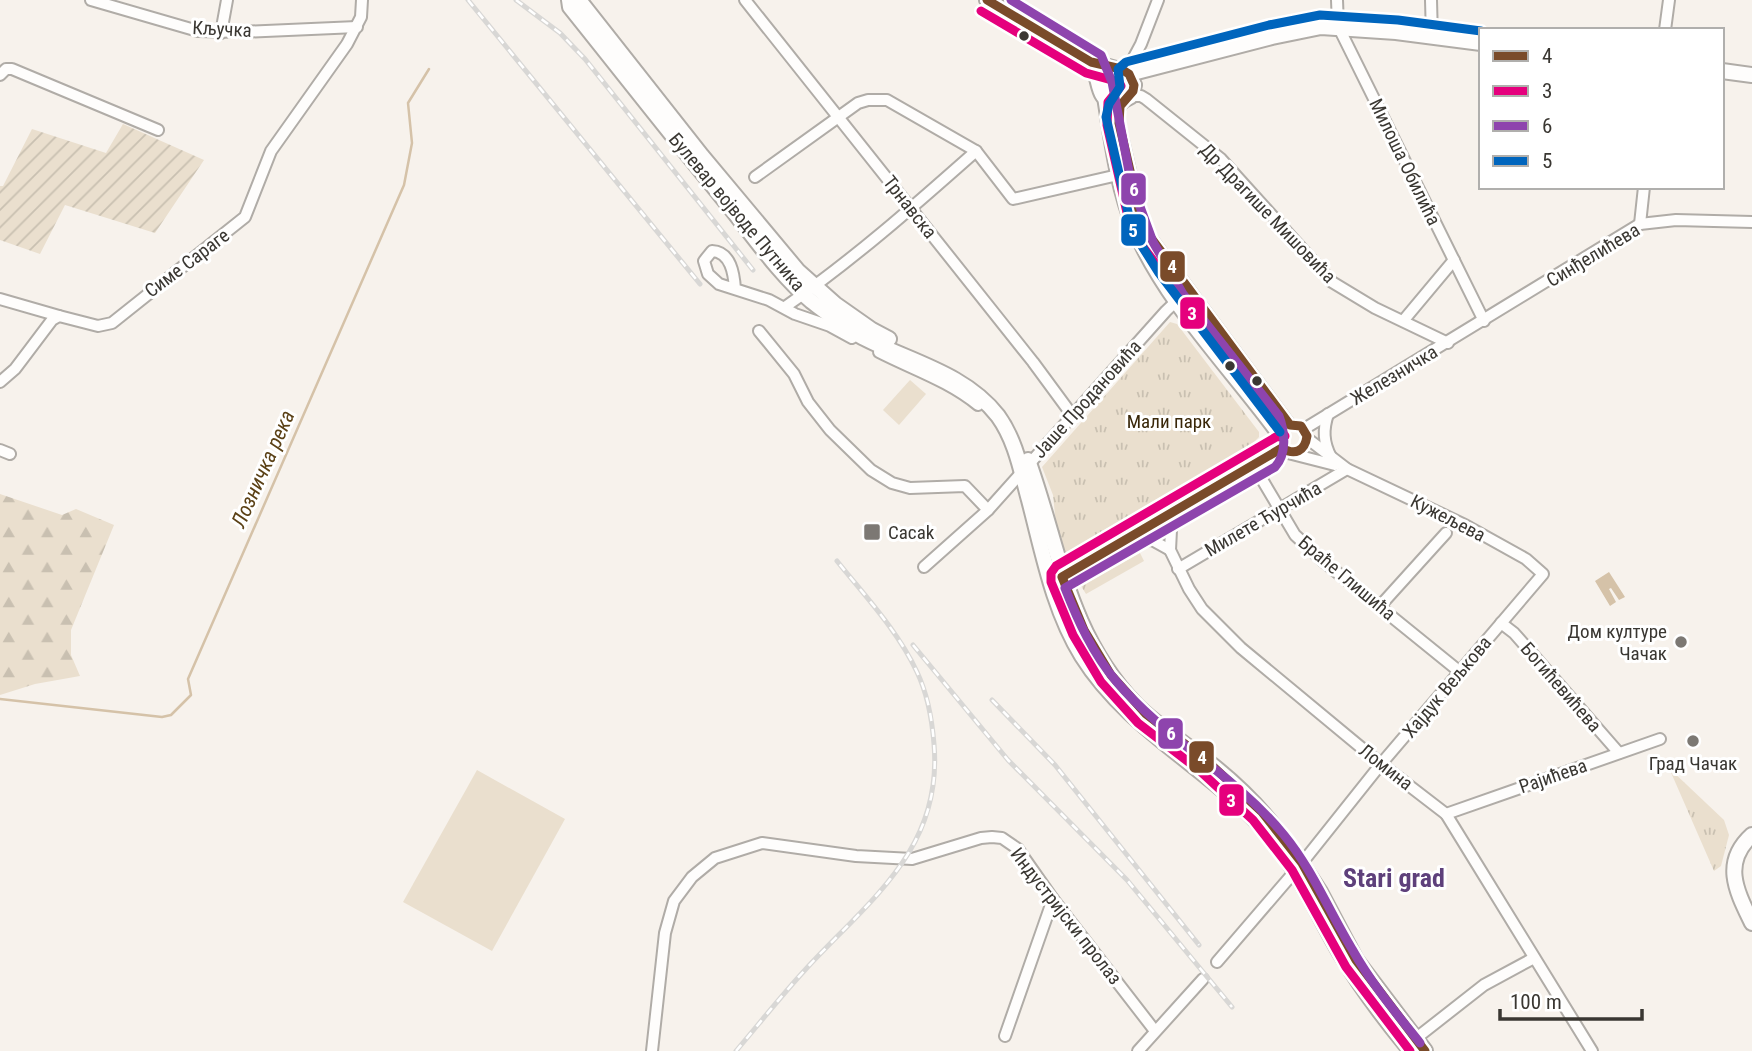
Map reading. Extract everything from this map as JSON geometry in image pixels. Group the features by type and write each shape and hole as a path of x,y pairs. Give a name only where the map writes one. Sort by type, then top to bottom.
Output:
{"main road":[{"name":"Булевар војводе Путника","path":"569,0 570,7 788,278 872,330 980,384 1000,406 1020,440 1023,470 1056,580 1092,646 1124,691 1146,714 1245,794 1262,812 1298,867"},
{"name":"Булевар војводе Путника","path":"579,0 702,156 798,271 809,291"},
{"path":"987,0 1091,62 1124,72 1134,85 1127,99 1112,103 1103,97 1091,62"},
{"path":"1100,82 1105,73 1124,72 1321,27 1338,26 1479,43"},
{"path":"1724,71 1752,75"},
{"path":"1752,835 1739,850 1734,869 1737,891 1752,923"},
{"path":"1298,867 1305,889 1356,978 1414,1047"},
{"path":"1298,867 1414,1047"}],"street":[{"name":"Кључка","path":"91,0 198,31 221,33 357,27"},
{"path":"221,33 228,0"},
{"name":"Симе Сараге","path":"0,299 98,326 112,323 245,217 271,151 347,44 361,17 362,0"},
{"name":"Трнавска","path":"745,0 912,208 1072,415"},
{"path":"1124,72 1141,44 1158,0"},
{"name":"Милоша Обилића","path":"1337,0 1338,26 1484,321"},
{"path":"1431,0 1432,37"},
{"path":"1665,28 1669,0"},
{"path":"0,75 6,69 12,69 158,130"},
{"path":"1056,580 1254,467 1268,457 1280,442 1282,429 1297,425 1306,434 1305,447 1296,453 1288,453 1280,442 1269,423 1175,301 1140,246 1130,221 1118,175 1103,97"},
{"name":"Др Драгише Мишовића","path":"1127,99 1143,98 1221,159 1332,282 1361,300 1448,343"},
{"path":"1127,99 1118,111 1119,123 1140,214 1151,238 1290,425"},
{"path":"755,177 858,103 868,100 887,100 976,151 1013,199 1118,175"},
{"path":"785,307 809,291 912,208 976,151"},
{"path":"1640,225 1644,189"},
{"name":"Синђелићева","path":"1484,321 1640,225 1676,220 1752,222"},
{"path":"1403,321 1454,260"},
{"path":"735,289 830,326 904,366 951,385 998,425 1023,470"},
{"name":"Јаше Продановића","path":"924,567 988,510 1175,301 1188,290"},
{"path":"0,383 15,369 46,325 59,316"},
{"name":"Железничка","path":"1306,434 1328,414 1484,321"},
{"path":"759,331 794,374 808,402 830,430 871,470 910,488 965,486 988,510"},
{"path":"1328,414 1324,442 1332,459"},
{"path":"1268,457 1272,437 1269,423"},
{"name":"Кужељева","path":"1306,434 1332,459 1348,469 1465,525 1523,557 1543,574"},
{"name":"Кужељева","path":"1296,453 1348,469"},
{"name":"Браће Глишића","path":"1254,467 1293,532 1312,551 1460,672"},
{"name":"Милете Ћурчића","path":"1178,569 1348,469"},
{"path":"1119,544 1131,540 1152,540 1170,551 1171,530 1179,508"},
{"path":"1380,606 1446,533"},
{"name":"Ломина","path":"1170,551 1195,598 1213,622 1381,764 1446,814 1592,1051"},
{"name":"Хајдук Вељкова","path":"1217,962 1543,574"},
{"name":"Богићевићева","path":"1501,623 1514,633 1619,753"},
{"name":"Рајићева","path":"1446,814 1660,739"},
{"name":"Индустријски пролаз","path":"652,1051 665,933 674,901 692,877 715,858 762,843 856,856 912,859 992,836 1002,838 1018,849 1053,899 1155,1031"},
{"path":"1282,886 1305,889"},
{"path":"1005,1036 1053,899"},
{"path":"1414,1047 1484,985 1534,958"},
{"path":"1138,1051 1203,979"}],"green space":[{"path":"123,124 204,160 155,233 65,205 40,254 0,240 0,186 3,186 32,129 106,153"},
{"name":"Мали парк","path":"1170,322 1177,324 1259,432 1259,437 1245,451 1073,555 1064,556 1058,544 1053,495 1042,467"},
{"path":"910,380 926,394 899,425 883,410"},
{"path":"0,494 62,515 76,509 114,525 71,630 71,655 80,676 35,684 0,695"},
{"path":"1140,553 1144,561 1086,594 1081,586"},
{"path":"1669,768 1724,820 1729,835 1721,866 1714,871"},
{"path":"477,770 565,819 492,951 403,902"}],"shaded area":[{"path":"1609,572 1625,597 1619,600 1611,588 1609,589 1616,602 1610,606 1595,581"}],"waterway":[{"name":"Лозничка река","path":"0,699 162,717 171,715 191,695 188,679 404,185 412,143 408,103 429,69"}],"railway":[{"path":"468,0 700,284"},
{"path":"516,0 560,33 585,59 753,270"},
{"path":"736,1051 796,980 876,896 896,871 914,844 926,814 934,781 932,725 921,681 891,628 837,561"},
{"path":"913,645 1008,760 1127,880 1232,1007"},
{"path":"992,700 1055,765 1199,945"}],"transit line":[{"name":"4","path":"987,0 1091,62 1121,69 1129,74 1134,85 1133,91 1120,106 1119,123 1140,214 1151,238 1290,425 1301,426 1307,436 1299,451 1291,452 1282,448 1062,577 1084,630 1111,675 1146,714 1207,761 1262,812 1302,863 1356,960 1425,1051"},
{"name":"6","path":"1011,0 1101,55 1112,82 1131,182 1153,242 1183,294 1279,416 1284,436 1282,456 1275,467 1065,588 1087,637 1116,681 1156,721 1244,794 1284,835 1312,876 1367,974 1420,1043"},
{"name":"3","path":"981,11 1086,73 1119,82 1121,86 1108,102 1107,125 1128,217 1140,243 1285,436 1276,437 1056,566 1051,573 1051,582 1073,635 1101,682 1138,723 1199,770 1253,820 1292,870 1346,967 1410,1051"},
{"name":"5","path":"1280,432 1159,273 1131,225 1106,117 1109,104 1120,87 1118,69 1126,62 1269,25 1320,15 1398,20 1479,31"}],"place":[{"name":"Cacak","path":"872,532"},
{"name":"Дом културе Чачак","path":"1681,642"},
{"name":"Град Чачак","path":"1693,741"}],"district":[{"name":"Stari grad","path":"1394,878"}]}
